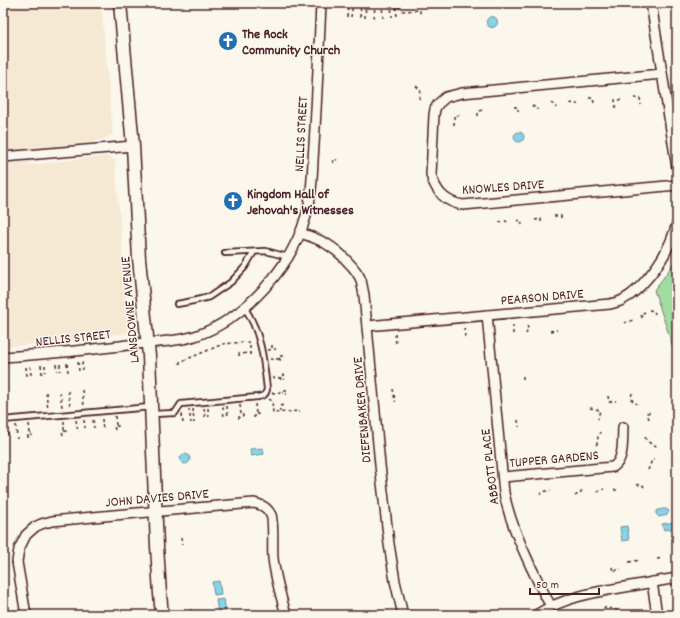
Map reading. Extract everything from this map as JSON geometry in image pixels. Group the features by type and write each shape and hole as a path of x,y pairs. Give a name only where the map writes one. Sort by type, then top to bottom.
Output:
{"main road":[{"name":"LANSDOWNE AVENUE","path":"120,3 133,146 139,260 149,356 162,615"}],"street":[{"name":"NELLIS STREET","path":"3,357 172,341 195,336 210,330 235,314 266,287 288,257 300,233 306,216 311,193 321,3"},
{"path":"651,3 677,168"},
{"name":"KNOWLES DRIVE","path":"662,74 462,93 446,97 438,104 434,114 431,175 432,181 444,197 456,204 464,205 677,185"},
{"path":"3,158 133,146"},
{"name":"PEARSON DRIVE","path":"368,326 610,304 618,302 625,299 638,289 662,258 677,224"},
{"name":"DIEFENBAKER DRIVE","path":"300,233 318,239 335,249 354,268 360,279 364,295 368,326 380,466 389,544 395,581 403,615"},
{"name":"ABBOTT PLACE","path":"487,315 504,493 511,520 524,553 551,606"},
{"name":"TUPPER GARDENS","path":"503,477 613,467 617,465 621,457 623,427"},
{"name":"JOHN DAVIES DRIVE","path":"26,615 17,562 19,549 26,535 41,524 52,521 254,503 267,509 272,516 273,557 286,615"},
{"path":"536,615 551,606 588,594 677,578"},
{"path":"652,582 657,615"}],"lane":[{"path":"225,253 266,251 288,257"},
{"path":"177,304 209,297 215,293 231,282 245,267 254,252"},
{"path":"3,420 114,410 175,413 181,404 262,397 266,394 267,389 264,360 255,329 250,316 244,307"}],"path":[{"path":"347,17 348,3"},
{"path":"351,17 353,3"},
{"path":"360,18 361,3"},
{"path":"365,18 366,3"},
{"path":"374,18 375,3"},
{"path":"382,3 383,18"},
{"path":"392,17 392,3 403,11 420,10 420,14"},
{"path":"396,5 397,17"},
{"path":"406,11 406,16"},
{"path":"410,11 411,16"},
{"path":"416,86 421,92 419,99"},
{"path":"589,98 593,98 594,103"},
{"path":"634,98 640,98 641,105"},
{"path":"616,108 615,100 621,100"},
{"path":"551,103 555,105 556,108"},
{"path":"570,103 577,105"},
{"path":"532,106 537,108 537,110"},
{"path":"514,107 518,107 518,111"},
{"path":"478,116 478,112 482,110"},
{"path":"454,125 454,116 462,115"},
{"path":"333,163 334,159 337,160"},
{"path":"554,216 561,216 561,218"},
{"path":"535,220 541,219 541,222"},
{"path":"517,220 521,220 522,225"},
{"path":"499,222 507,222"},
{"path":"649,310 654,311 655,314"},
{"path":"642,318 641,314 644,312"},
{"path":"624,322 633,320"},
{"path":"526,334 528,330 527,324"},
{"path":"512,325 513,335"},
{"path":"464,328 465,337"},
{"path":"550,331 557,330"},
{"path":"395,334 396,344"},
{"path":"180,364 180,362 184,360 198,356 223,345 248,342 250,354 239,354 239,356"},
{"path":"272,345 272,350"},
{"path":"280,359 280,356 283,356"},
{"path":"264,360 284,360"},
{"path":"78,362 79,371"},
{"path":"82,362 82,370"},
{"path":"67,363 68,372"},
{"path":"56,364 57,371"},
{"path":"60,364 60,371"},
{"path":"41,365 42,374"},
{"path":"45,365 46,372"},
{"path":"30,366 31,375"},
{"path":"26,367 27,376"},
{"path":"285,375 280,376 281,380 285,379"},
{"path":"522,376 523,380"},
{"path":"393,389 394,401 396,401"},
{"path":"82,390 85,413"},
{"path":"266,394 287,390"},
{"path":"68,391 78,432"},
{"path":"46,392 49,416"},
{"path":"60,392 63,415 63,435"},
{"path":"282,392 283,394 287,394"},
{"path":"632,393 631,399 637,404"},
{"path":"266,394 272,401 273,414 280,412 288,413 292,411 299,411 299,413"},
{"path":"608,396 609,402 616,401"},
{"path":"254,398 256,414 258,414 258,417"},
{"path":"240,399 241,415 243,415 243,419"},
{"path":"225,400 228,418"},
{"path":"224,419 225,400"},
{"path":"205,402 209,420"},
{"path":"205,402 205,420"},
{"path":"191,403 194,423"},
{"path":"191,403 191,423"},
{"path":"280,412 280,406 284,405"},
{"path":"590,408 600,410 598,419"},
{"path":"114,410 118,430"},
{"path":"93,412 94,428"},
{"path":"102,412 103,431"},
{"path":"649,419 647,413 651,412"},
{"path":"254,418 254,414 256,414"},
{"path":"239,419 239,416 241,415"},
{"path":"28,418 30,434 32,437"},
{"path":"15,419 17,439"},
{"path":"518,420 519,427"},
{"path":"115,430 114,426 116,426"},
{"path":"64,431 66,431 66,434"},
{"path":"596,445 600,432"},
{"path":"28,438 28,434 30,434"},
{"path":"645,438 650,444 659,446"},
{"path":"648,470 652,460 654,460"},
{"path":"637,485 642,484 644,487"},
{"path":"575,496 581,492 582,489"},
{"path":"597,492 604,489"},
{"path":"540,495 543,492 551,490"},
{"path":"181,538 182,545"},
{"path":"657,559 662,558"},
{"path":"629,562 641,560"},
{"path":"612,567 613,571 621,569"},
{"path":"605,615 604,608 608,607 619,611"},
{"path":"187,615 188,611 192,610"}],"shaded area":[{"path":"3,3 101,3 113,134 102,140 22,166 102,156 110,157 115,160 129,333 3,347"}],"green space":[{"path":"677,258 677,359 654,290"}],"water":[{"path":"490,17 494,17 496,18 496,26 490,27 487,24 487,20"},
{"path":"517,132 521,132 523,133 523,141 517,142 514,139 514,135"},
{"path":"263,448 264,454 251,456 250,449"},
{"path":"183,454 187,454 189,455 189,463 183,464 180,461 180,457"},
{"path":"666,509 669,511 667,515 659,517 656,514 658,510"},
{"path":"675,522 676,528 664,530 662,524"},
{"path":"627,526 629,540 622,541 620,527"},
{"path":"219,581 221,594 214,595 212,582"},
{"path":"224,599 226,612 218,613 216,600"}],"place":[{"name":"The Rock Community Church","path":"228,41"},
{"name":"Kingdom Hall of Jehovah's Witnesses","path":"233,201"}]}
